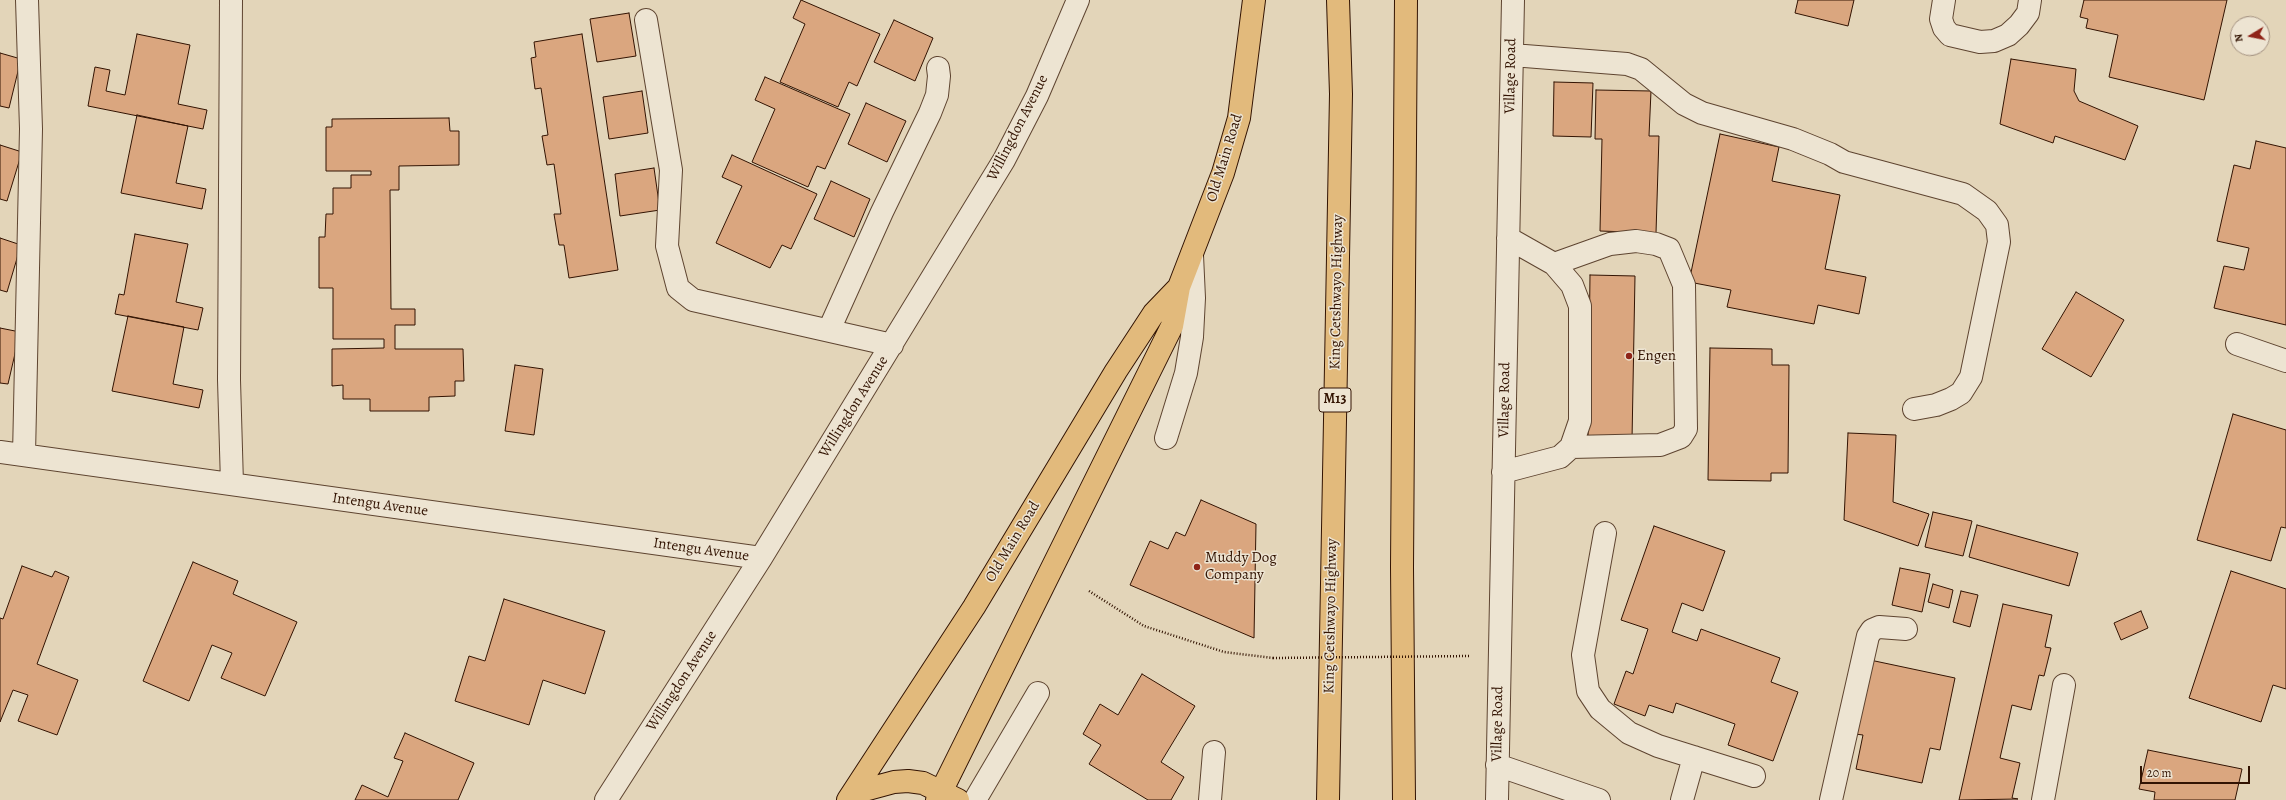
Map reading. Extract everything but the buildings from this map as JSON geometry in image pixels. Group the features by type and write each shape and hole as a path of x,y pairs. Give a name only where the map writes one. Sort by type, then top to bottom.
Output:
{"main road":[{"name":"Old Main Road","path":"945,797 1172,326 1179,287 1223,173 1239,118 1254,0"},
{"name":"King Cetshwayo Highway","path":"1328,800 1341,94 1338,0"},
{"path":"1404,800 1402,567 1406,0"},
{"name":"Old Main Road","path":"851,796 974,607 1116,371 1154,313 1179,287"},
{"path":"851,796 894,782 908,781 923,783 945,797"}],"street":[{"path":"24,455 31,129 27,0"},
{"path":"231,0 229,380 232,484"},
{"name":"Willingdon Avenue","path":"606,800 761,558 1004,160 1037,96 1078,0"},
{"name":"Village Road","path":"1497,800 1513,0"},
{"path":"1944,0 1941,19 1950,35 1980,42 1994,41 2008,36 2028,13 2030,0"},
{"path":"646,20 668,148 671,198 667,246 678,288 693,300 892,345"},
{"path":"1512,55 1627,64 1641,69 1684,104 1702,113 1793,139 1844,162 1963,194 1987,211 1997,224 1999,242 1971,377 1961,393 1951,399 1914,409"},
{"path":"828,330 882,212 930,113 937,95 939,76 938,68"},
{"path":"1503,472 1560,457 1571,447 1580,421 1580,306 1572,285 1554,264 1508,238"},
{"path":"1554,264 1610,244 1636,241 1656,244 1669,249 1684,285 1686,429 1681,437 1660,445 1571,447"},
{"path":"1166,438 1186,374 1192,337 1194,298 1192,254"},
{"path":"2237,344 2286,361"},
{"name":"Intengu Avenue","path":"0,452 761,558"},
{"path":"1605,533 1583,655 1588,691 1600,709 1629,733 1658,746 1754,776"},
{"path":"1831,800 1868,636 1872,630 1879,627 1906,629"},
{"path":"2043,800 2064,685"},
{"path":"975,800 1038,693"},
{"path":"1210,800 1214,752"},
{"path":"1682,800 1694,757"},
{"path":"1497,765 1598,800"}],"path":[{"path":"1089,591 1144,626 1224,652 1273,658 1470,656"}],"place":[{"name":"Engen","path":"1629,356"},
{"name":"Muddy Dog Company","path":"1197,567"}]}
